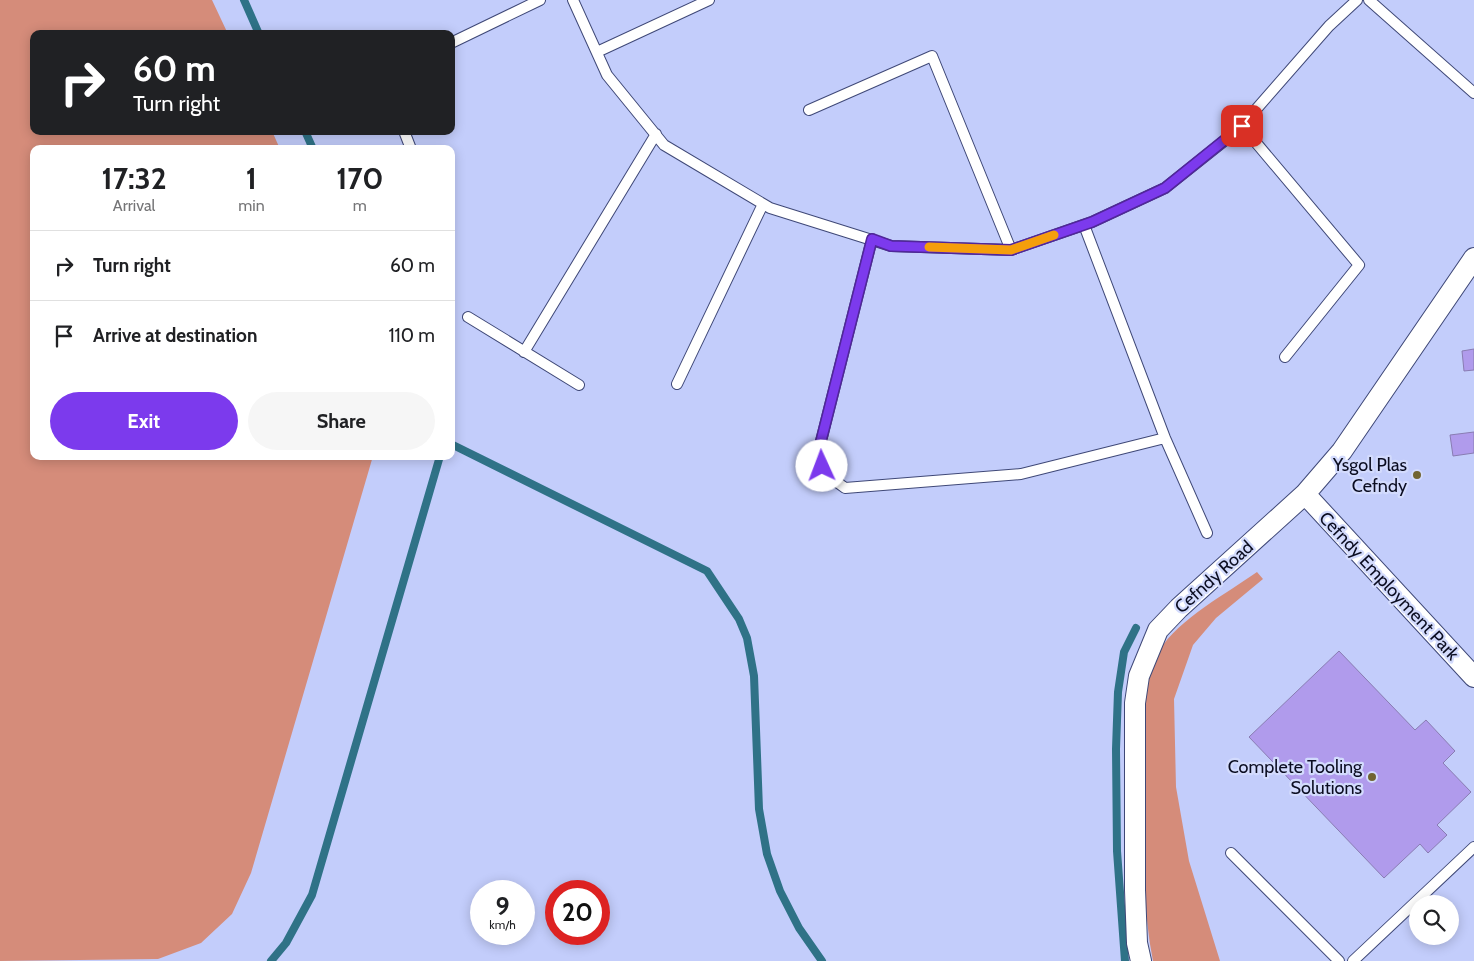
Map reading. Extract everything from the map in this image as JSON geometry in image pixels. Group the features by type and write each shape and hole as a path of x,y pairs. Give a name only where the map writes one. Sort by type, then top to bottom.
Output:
{"street":[{"name":"Cefndy Road","path":"1140,961 1137,943 1135,890 1135,703 1139,676 1158,630 1179,608 1305,494 1342,451 1474,258"},
{"name":"Cefndy Employment Park","path":"1305,494 1474,677"}],"lane":[{"path":"455,40 540,0"},
{"path":"573,0 607,75 664,145 770,208 891,246 1011,250 1084,225 1165,188 1242,126 1329,26 1358,0"},
{"path":"597,52 709,0"},
{"path":"1369,0 1474,93"},
{"path":"809,110 932,56 1011,250"},
{"path":"1242,126 1359,265 1285,357"},
{"path":"524,352 656,134"},
{"path":"677,384 763,204"},
{"path":"1084,225 1165,438 1207,533"},
{"path":"872,239 819,449 822,466 830,478 845,488 1021,474 1165,438"},
{"path":"468,317 579,385"},
{"path":"1353,961 1474,847"},
{"path":"1231,853 1339,961"}],"shaded area":[{"path":"0,0 212,0 226,30 30,30 30,135 274,135 278,145 30,145 30,460 372,460 251,873 232,914 201,943 158,959 0,961"},
{"path":"1257,572 1263,579 1216,618 1193,645 1174,699 1176,787 1189,861 1220,961 1153,961 1146,904 1141,749 1142,707 1151,668 1160,650 1178,628 1204,607"}],"building":[{"path":"1474,349 1474,370 1464,371 1462,351"},
{"path":"1474,432 1474,453 1453,456 1450,435"},
{"name":"Complete Tooling Solutions","path":"1339,651 1415,730 1426,720 1455,751 1443,763 1471,792 1437,825 1447,835 1428,853 1420,844 1384,878 1249,737"}],"waterway":[{"path":"244,0 257,30"},
{"path":"307,135 311,145"},
{"path":"455,446 707,571 739,619 747,638 754,676 759,809 767,854 780,891 799,928 822,961"},
{"path":"271,961 286,943 312,895 439,460"},
{"path":"1125,961 1117,851 1116,749 1118,692 1124,652 1136,628"}],"slow traffic":[{"path":"929,247 1011,250 1054,235"}],"place":[{"name":"Ysgol Plas Cefndy","path":"1417,475"},
{"name":"Complete Tooling Solutions","path":"1372,777"}],"route":[{"path":"822,466 819,449 872,239 891,246 1011,250 1092,222 1165,188 1242,126"}]}
